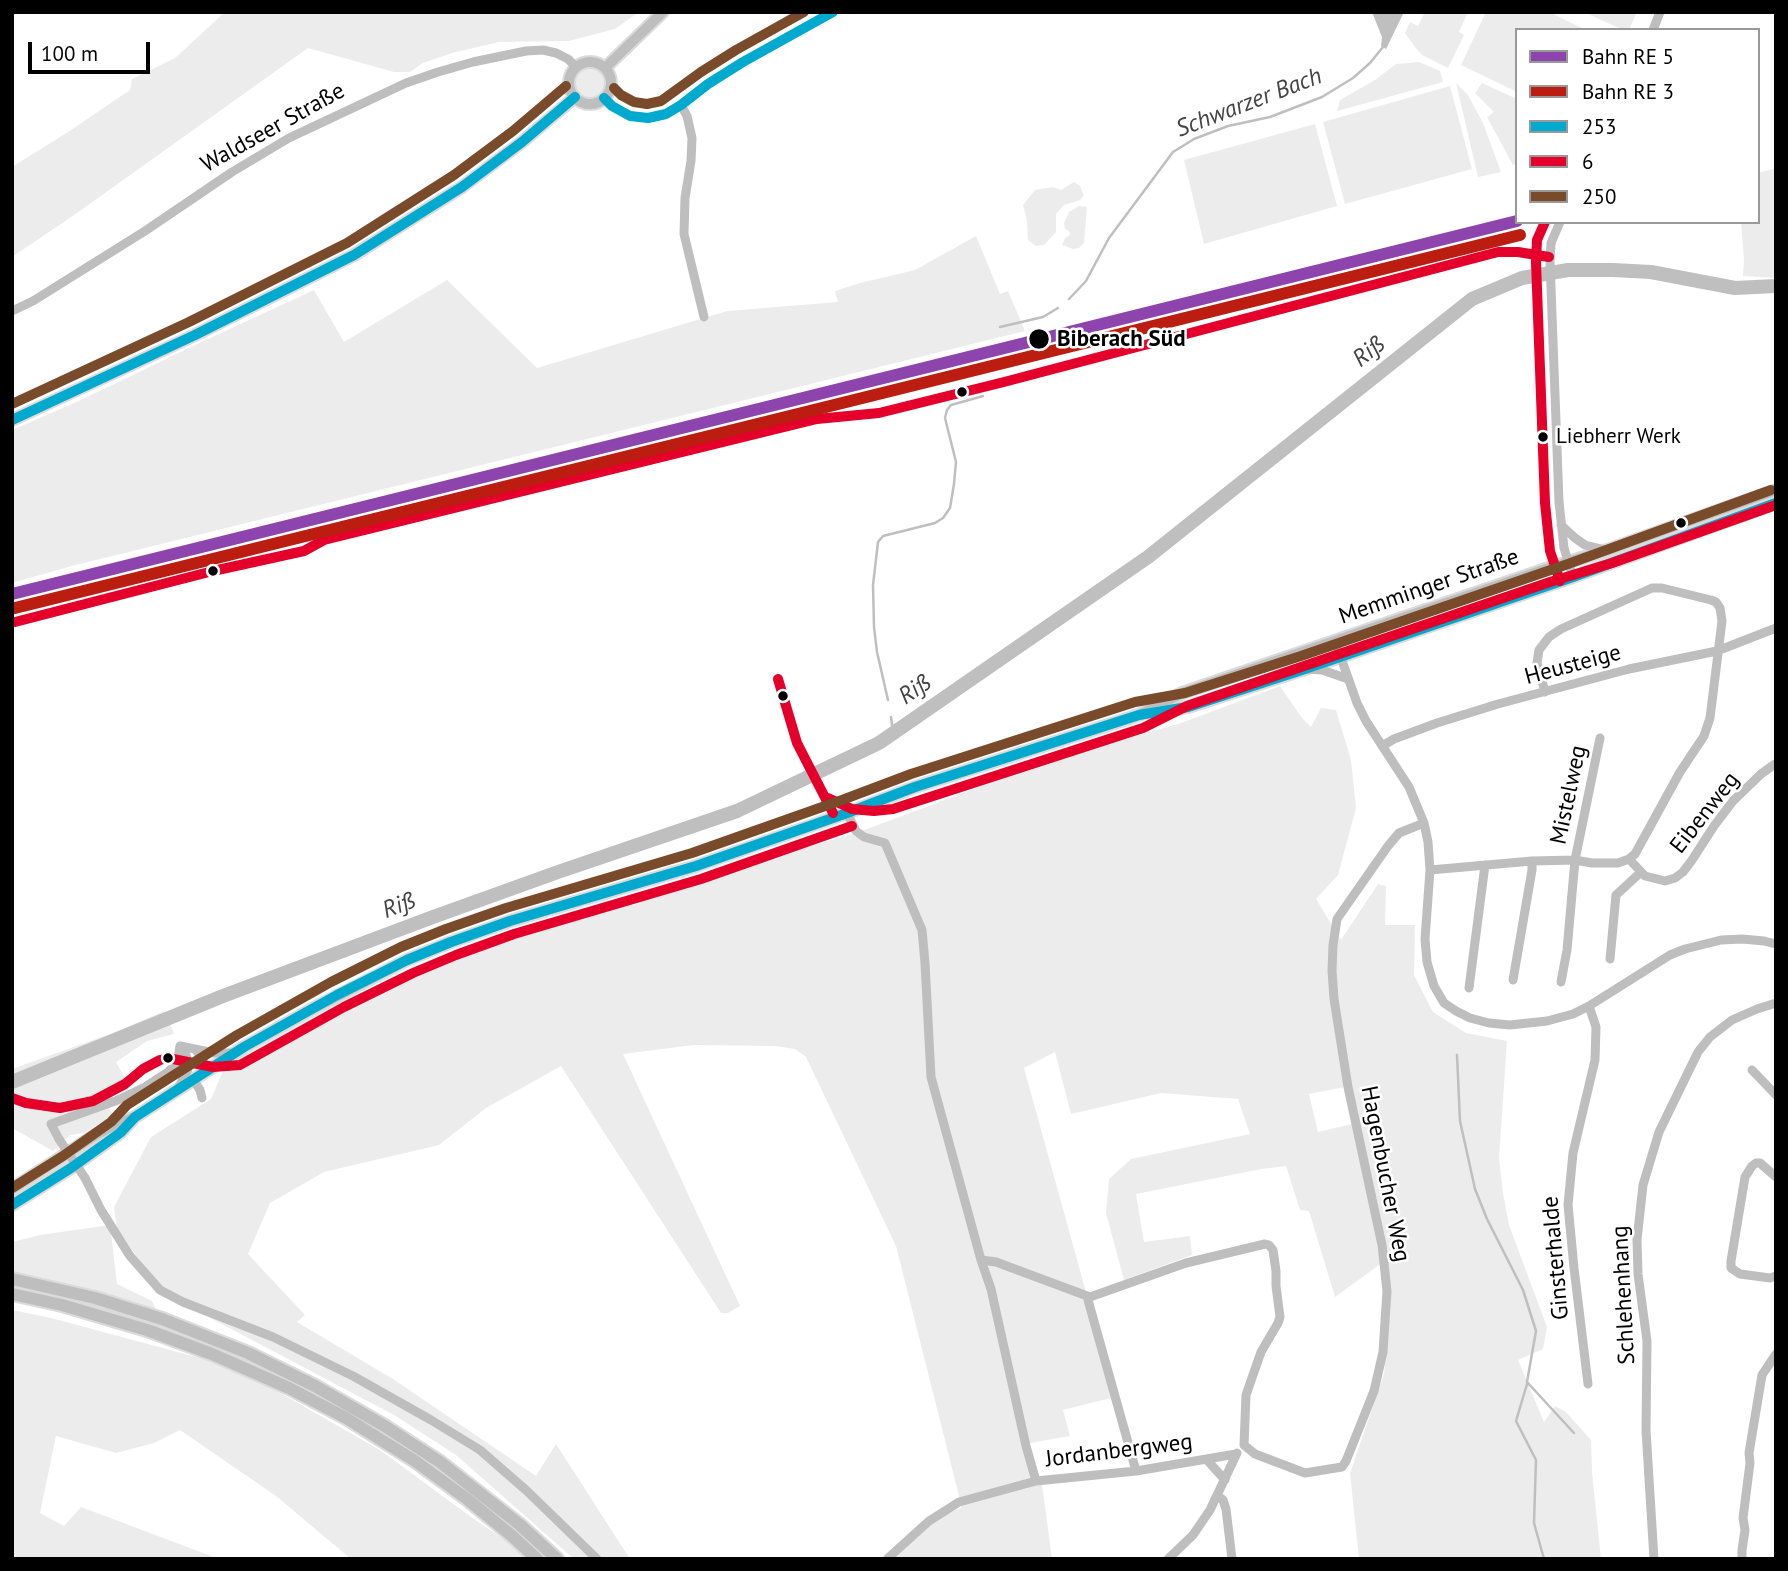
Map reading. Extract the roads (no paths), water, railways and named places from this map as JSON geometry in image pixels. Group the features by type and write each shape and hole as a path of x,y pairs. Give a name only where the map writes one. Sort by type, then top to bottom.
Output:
{"highway":[{"path":"12,1279 95,1298 162,1319 248,1353 315,1385 383,1424 440,1462 519,1524 557,1559"},
{"path":"12,1294 147,1330 212,1354 289,1388 346,1418 415,1461 485,1513 537,1559"}],"main road":[{"path":"605,68 663,12"},
{"path":"593,62 605,68 611,80 604,98 590,104 575,97 569,88 569,81 576,67 593,62"},
{"path":"12,420 195,335 354,255 462,187 522,142 575,97"},
{"name":"Memminger Straße","path":"1139,715 1182,693 1607,550 1776,490"},
{"name":"Memminger Straße","path":"135,1117 236,1052 337,995 407,960 451,942 510,921 696,866 915,787 1139,715 1188,707 1305,669 1573,577 1776,503"},
{"path":"12,1189 97,1134 135,1117"},
{"path":"12,1205 120,1133 135,1117"}],"street":[{"path":"604,98 622,112 639,118 666,114 743,62 833,12"},
{"name":"Waldseer Straße","path":"12,311 33,301 289,138 406,83 438,72 526,51 556,52 576,67"},
{"path":"681,105 687,116 692,138 684,208 684,234 704,317"},
{"path":"1559,224 1551,243 1551,290 1561,525 1564,548 1573,577"},
{"path":"1561,525 1586,545 1607,550"},
{"path":"1430,870 1532,861 1574,860 1609,864 1629,859 1635,854 1679,772 1704,736 1710,719 1722,614 1716,602 1651,588 1549,637 1539,650 1537,663 1545,692"},
{"name":"Heusteige","path":"1382,746 1437,723 1498,704 1583,680 1717,651 1776,628"},
{"path":"1335,641 1366,721 1409,787 1424,823 1430,870 1425,939 1427,962 1434,986 1444,1003 1455,1011 1489,1023 1510,1025 1556,1019 1589,1006 1670,955 1685,949 1721,940 1753,940 1776,944"},
{"path":"1305,669 1322,670 1348,679"},
{"name":"Mistelweg","path":"1561,982 1567,950 1574,860 1600,738"},
{"name":"Eibenweg","path":"1640,873 1665,881 1683,872 1733,801 1775,764"},
{"path":"847,813 856,831 864,837 885,843 922,930 931,1077 991,1289 1036,1481"},
{"name":"Hagenbucher Weg","path":"1244,1445 1255,1454 1305,1473 1342,1467 1374,1391 1383,1352 1387,1291 1382,1245 1348,1087 1336,1011 1332,971 1333,945 1337,919 1388,846 1399,832 1424,823"},
{"path":"1610,959 1616,895 1640,873 1629,859"},
{"path":"1513,980 1532,861"},
{"path":"1469,988 1485,865"},
{"name":"Schlehenhang","path":"1654,1559 1646,1430 1647,1341 1638,1274 1637,1240 1643,1185 1659,1132 1698,1052 1710,1037 1732,1020 1776,1003"},
{"name":"Ginsterhalde","path":"1588,1384 1568,1205 1573,1153 1595,1060 1596,1027 1589,1006"},
{"path":"181,1046 214,1053 236,1052"},
{"path":"176,1092 188,1069 188,1061 181,1046"},
{"path":"181,1046 178,1059 168,1072 145,1087 118,1100 51,1124 130,1256 160,1290 183,1302 273,1337 354,1376 480,1450 597,1559"},
{"path":"196,1050 209,1071"},
{"path":"1752,1070 1776,1095"},
{"path":"194,1081 200,1090 201,1098"},
{"path":"1776,1177 1760,1163 1752,1166 1745,1177 1731,1261 1731,1268 1740,1274 1770,1278 1776,1276"},
{"path":"981,1260 996,1262 1090,1297 1185,1263 1265,1244 1271,1247 1280,1317 1261,1352 1247,1395 1244,1445 1236,1454 1225,1480 1193,1535 1168,1559"},
{"path":"1090,1297 1088,1300 1136,1471"},
{"path":"1742,1559 1745,1530 1742,1518 1751,1464 1749,1453 1762,1375 1776,1354"},
{"name":"Jordanbergweg","path":"887,1559 929,1521 959,1502 1036,1481 1136,1471 1236,1454"},
{"name":"Jordanbergweg","path":"1207,1460 1225,1480"},
{"path":"1217,1495 1223,1500 1226,1509 1231,1559"}],"waterway":[{"name":"Schwarzer Bach","path":"1069,299 1086,281 1109,238 1173,152 1194,139 1228,126 1270,117 1322,97 1353,78 1383,47"},
{"name":"Riß","path":"12,1082 223,996 433,917 737,811 879,743 1148,557 1472,299 1522,278 1568,270 1651,272 1735,288 1776,286"},
{"name":"Schwarzer Bach","path":"1000,327 1043,317 1058,308"},
{"name":"Schwarzer Bach","path":"888,700 874,627 873,585 878,542 883,536 935,523 943,518 950,508 956,462 945,418 947,410 951,405 983,396"},
{"name":"Schwarzer Bach","path":"891,717 893,733"},
{"path":"1457,1055 1460,1121 1475,1189 1523,1290 1536,1331 1527,1382 1574,1433"},
{"path":"1527,1384 1516,1421 1536,1460 1534,1523 1544,1559"}],"place":[{"name":"Biberach Süd","path":"1039,339"},
{"name":"Liebherr Werk","path":"1543,437"}]}
